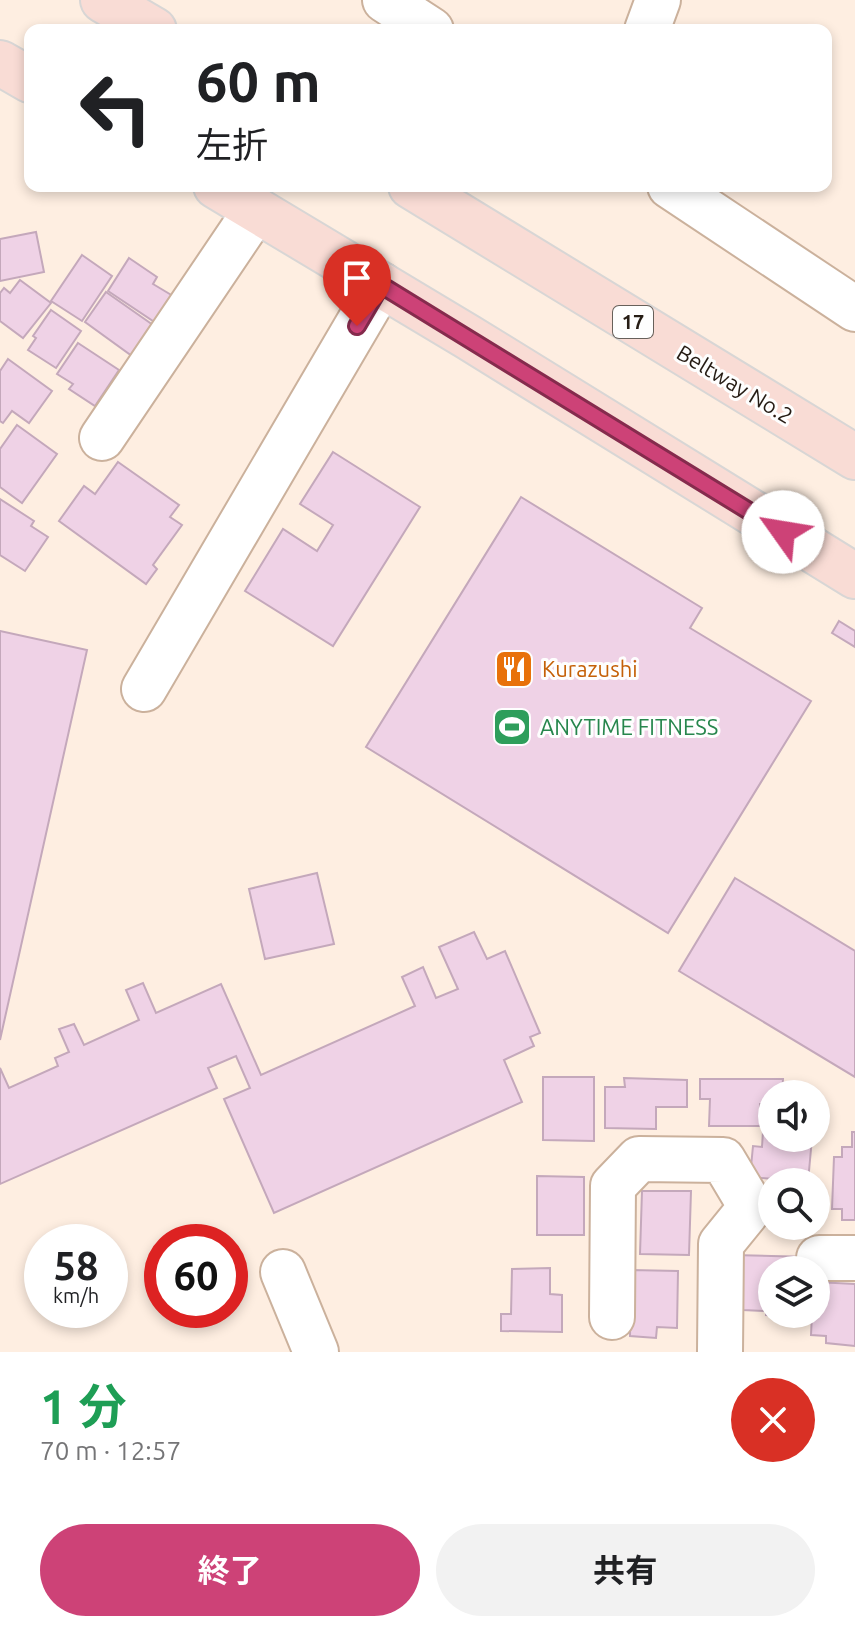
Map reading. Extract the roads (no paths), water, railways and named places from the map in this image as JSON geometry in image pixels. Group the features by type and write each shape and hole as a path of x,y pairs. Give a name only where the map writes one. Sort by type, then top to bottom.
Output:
{"main road":[{"path":"103,0 144,24"},
{"path":"0,63 24,77"},
{"path":"226,192 855,576"},
{"name":"Beltway No.2","path":"421,192 855,457"}],"street":[{"path":"385,0 422,24"},
{"path":"649,24 658,0"},
{"path":"679,192 855,309"},
{"path":"102,438 256,210"},
{"path":"144,689 381,285"},
{"path":"612,1317 613,1186 639,1159 723,1160 751,1207 721,1244 720,1352"},
{"path":"283,1272 316,1352"}],"place":[{"name":"Kurazushi","path":"514,669"},
{"name":"ANYTIME FITNESS","path":"512,727"}]}
